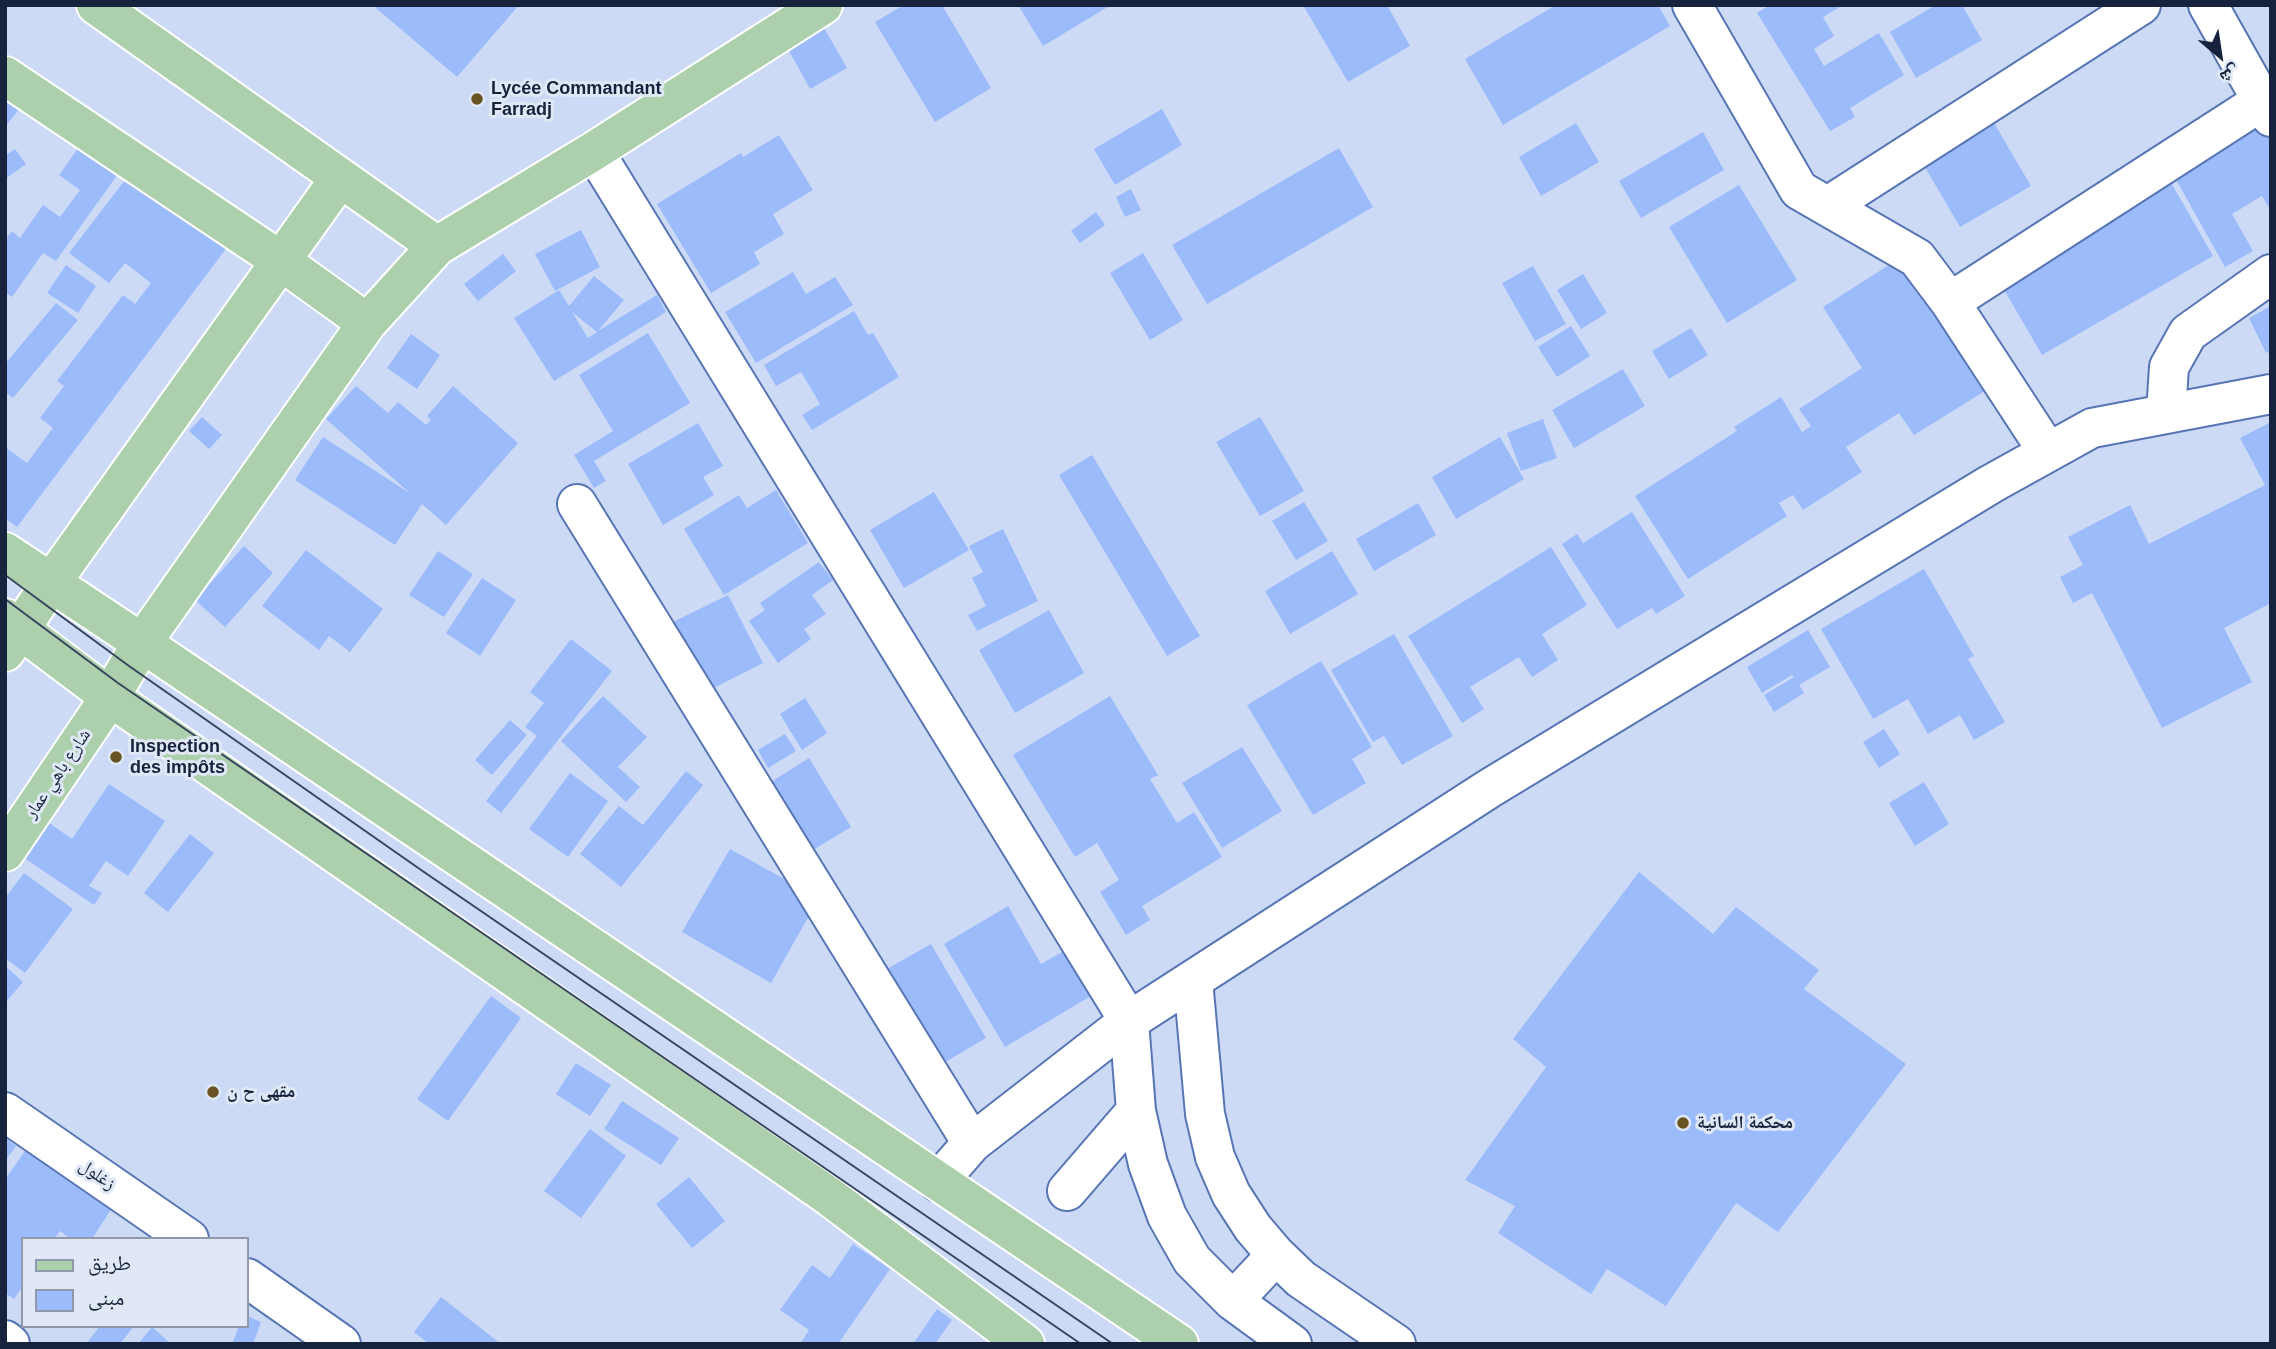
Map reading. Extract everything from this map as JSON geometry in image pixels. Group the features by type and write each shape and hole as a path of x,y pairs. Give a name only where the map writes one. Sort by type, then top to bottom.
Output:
{"main road":[{"path":"96,5 437,246"},
{"name":"شارع باهي عمار","path":"5,852 110,697 142,643 367,323 437,246 594,152 822,5"},
{"path":"5,76 281,261 367,323"},
{"path":"340,178 51,583 10,633 110,697 830,1197 1025,1344"},
{"path":"5,552 1179,1344"}],"street":[{"path":"1692,5 1799,190 1917,258 1950,302 2048,452"},
{"path":"1828,206 2141,5"},
{"path":"1950,302 2266,109 2208,5"},
{"path":"594,152 1129,1021 1136,1111 1148,1164 1167,1216 1192,1260 1233,1301 1292,1344"},
{"path":"2166,413 2169,368 2188,332 2271,274"},
{"path":"938,1182 972,1143 1129,1021 1502,780 1991,484 2092,428 2271,394"},
{"path":"577,504 972,1143"},
{"path":"1193,980 1205,1114 1215,1157 1231,1194 1253,1228 1301,1279 1396,1344"},
{"path":"1067,1191 1136,1111"},
{"name":"زغلول","path":"5,1112 186,1237"},
{"path":"1233,1301 1276,1255"},
{"path":"248,1279 341,1344"},
{"path":"5,1340 10,1344"}],"building":[{"path":"378,5 519,5 457,77 376,8"},
{"path":"904,5 942,5 991,88 935,122 875,22"},
{"path":"1018,5 1111,5 1043,46"},
{"path":"1303,5 1387,5 1410,46 1348,82"},
{"path":"1556,5 1658,5 1670,26 1503,125 1465,59"},
{"path":"1770,5 1843,5 1823,17 1834,36 1814,49 1824,66 1879,33 1904,75 1850,108 1855,117 1830,131 1757,13"},
{"path":"1936,5 1962,5 1982,40 1916,78 1890,32"},
{"path":"824,28 847,68 810,89 788,49"},
{"path":"5,91 23,104 5,127"},
{"path":"1162,109 1182,145 1115,185 1094,149"},
{"path":"1987,111 2031,186 1960,227 1916,152"},
{"path":"1576,123 1599,162 1541,196 1519,157"},
{"path":"2267,123 2271,130 2271,211 2262,196 2232,214 2253,251 2225,267 2174,176"},
{"path":"1703,132 1724,170 1641,218 1619,181"},
{"path":"779,135 813,190 773,214 784,234 754,252 760,264 711,293 657,204 741,153 743,157"},
{"path":"86,137 125,164 56,261 43,253 12,297 5,292 5,240 12,231 20,238 43,205 60,217 80,190 59,175"},
{"path":"1339,148 1373,207 1207,304 1172,245"},
{"path":"15,149 26,164 5,179 5,156"},
{"path":"2165,172 2213,256 2042,355 1995,274"},
{"path":"128,176 231,242 17,527 5,518 5,447 27,463 53,428 40,418 64,386 57,381 123,295 135,304 151,283 125,263 109,283 69,253"},
{"path":"1739,185 1797,280 1727,323 1669,227"},
{"path":"1131,189 1141,210 1125,217 1116,197"},
{"path":"1096,212 1105,225 1080,243 1071,231"},
{"path":"581,230 600,267 555,291 535,254"},
{"path":"1143,253 1183,320 1150,340 1110,273"},
{"path":"503,254 516,271 478,301 464,284"},
{"path":"1900,258 1993,386 1914,435 1899,413 1846,447 1862,472 1803,510 1793,495 1779,503 1787,516 1688,579 1635,496 1737,431 1734,427 1781,397 1802,432 1811,426 1799,409 1862,368 1823,307"},
{"path":"66,265 96,286 78,313 47,293"},
{"path":"1533,266 1566,324 1535,341 1502,283"},
{"path":"793,272 806,294 835,277 853,305 756,363 725,312"},
{"path":"1583,274 1607,313 1581,329 1557,290"},
{"path":"594,276 624,300 598,331 657,295 666,312 554,381 514,318 559,290 569,306","holes":["572,312 597,332 588,338"]},
{"path":"56,303 78,320 13,398 5,392 5,364"},
{"path":"2271,306 2271,351 2266,353 2249,318"},
{"path":"854,311 868,335 873,333 899,377 812,430 802,415 820,404 801,372 776,386 764,365"},
{"path":"1571,326 1590,356 1557,377 1538,347"},
{"path":"1691,328 1708,355 1669,379 1652,351"},
{"path":"648,333 690,403 594,461 606,481 594,488 574,455 613,431 579,375"},
{"path":"411,334 440,355 417,389 387,368"},
{"path":"1623,369 1645,406 1574,448 1552,410"},
{"path":"356,386 388,413 398,402 426,425 431,420 427,416 453,386 518,443 446,525 422,504 395,545 295,480 323,437 411,494 326,419"},
{"path":"202,417 222,435 209,449 189,431"},
{"path":"1260,417 1304,491 1260,516 1216,442"},
{"path":"1543,419 1557,458 1521,471 1507,433"},
{"path":"2271,422 2271,603 2224,628 2252,682 2162,728 2092,593 2073,603 2060,577 2083,565 2068,537 2130,505 2149,544 2265,485 2240,438"},
{"path":"698,423 723,466 703,477 714,495 663,525 628,464"},
{"path":"1500,437 1524,479 1456,519 1432,477"},
{"path":"1092,455 1200,636 1167,656 1059,475"},
{"path":"776,490 808,543 724,595 684,529 739,495 747,508"},
{"path":"934,492 969,550 904,588 870,530"},
{"path":"1304,502 1328,541 1296,560 1272,521"},
{"path":"1418,503 1436,535 1374,571 1356,539"},
{"path":"1632,512 1685,596 1656,614 1652,608 1617,629 1562,544 1577,534 1583,543"},
{"path":"1003,529 1038,601 977,631 968,615 986,606 972,578 983,572 969,546"},
{"path":"244,546 273,573 225,627 195,600"},
{"path":"1551,547 1587,605 1542,634 1558,660 1532,677 1519,657 1470,687 1484,709 1462,723 1408,636"},
{"path":"306,550 383,609 350,652 329,636 319,650 262,606"},
{"path":"438,551 473,574 444,617 409,595"},
{"path":"1332,551 1358,594 1290,634 1265,591"},
{"path":"819,562 833,580 812,595 826,614 804,629 811,639 778,663 749,621 765,610 760,603"},
{"path":"1924,569 1974,656 1968,659 2005,722 1974,740 1960,715 1928,734 1908,699 1873,719 1821,629"},
{"path":"482,578 516,600 480,656 446,633"},
{"path":"728,595 763,663 706,692 671,623"},
{"path":"1049,610 1084,673 1015,713 979,650"},
{"path":"1808,630 1830,667 1799,685 1804,693 1774,712 1764,695 1794,677 1792,675 1762,693 1747,667"},
{"path":"1394,634 1453,736 1402,765 1384,736 1373,742 1331,670"},
{"path":"571,639 612,671 501,813 486,801 537,736 525,727 544,703 530,692"},
{"path":"1321,661 1372,747 1352,759 1366,783 1313,815 1247,705"},
{"path":"603,696 647,737 618,767 640,787 626,802 561,741"},
{"path":"1110,696 1158,775 1150,779 1177,823 1194,812 1222,857 1142,906 1150,920 1126,935 1100,892 1119,880 1097,843 1075,857 1013,755"},
{"path":"805,698 827,733 802,750 780,714"},
{"path":"510,720 527,735 492,775 475,760"},
{"path":"1884,729 1900,754 1879,768 1863,742"},
{"path":"785,734 796,751 768,768 758,750"},
{"path":"1242,747 1282,811 1222,848 1182,783"},
{"path":"809,758 851,827 813,850 771,782"},
{"path":"686,771 703,785 621,887 580,854 619,806 643,825"},
{"path":"570,773 608,801 568,857 529,829"},
{"path":"1924,782 1949,824 1915,846 1889,803"},
{"path":"109,784 165,821 128,876 106,861 89,886 102,893 94,905 24,858 48,822 72,839"},
{"path":"190,834 214,853 168,912 144,893"},
{"path":"730,849 819,898 771,983 682,932"},
{"name":"محكمة السانية","path":"1639,872 1713,934 1736,907 1819,970 1804,989 1906,1064 1778,1232 1736,1203 1666,1306 1607,1269 1591,1294 1498,1233 1515,1206 1465,1180 1546,1067 1513,1039"},
{"path":"24,873 73,909 25,973 5,958 5,898"},
{"path":"1008,906 1041,964 1069,948 1096,993 1005,1047 944,944"},
{"path":"931,944 986,1038 940,1065 885,970"},
{"path":"5,966 23,982 5,1003"},
{"path":"491,996 521,1018 448,1121 417,1099"},
{"path":"576,1063 611,1085 590,1116 556,1094"},
{"path":"622,1101 679,1138 661,1165 604,1129"},
{"path":"590,1129 626,1156 581,1218 544,1191"},
{"path":"5,1138 16,1146 5,1161"},
{"path":"33,1139 119,1197 93,1237 68,1237 60,1231 56,1237 21,1237 21,1289 14,1299 5,1293 5,1180"},
{"path":"689,1177 725,1221 692,1248 656,1204"},
{"path":"853,1244 890,1269 838,1344 800,1344 809,1330 780,1310 812,1265 830,1278"},
{"path":"441,1297 501,1344 429,1344 414,1332"},
{"path":"937,1309 952,1320 935,1344 913,1344"},
{"path":"248,1316 261,1322 253,1344 232,1344 238,1328 248,1328"},
{"path":"98,1328 132,1328 120,1344 86,1344"},
{"path":"153,1328 171,1344 138,1344"}],"tram line":[{"path":"5,575 129,666 424,872 1113,1344"},
{"path":"5,599 118,683 1081,1344"}],"place":[{"name":"Lycée Commandant Farradj","path":"477,99"},
{"name":"Inspection des impôts","path":"116,757"},
{"name":"مقهى ح ن","path":"213,1092"},
{"name":"محكمة السانية","path":"1683,1123"}]}
